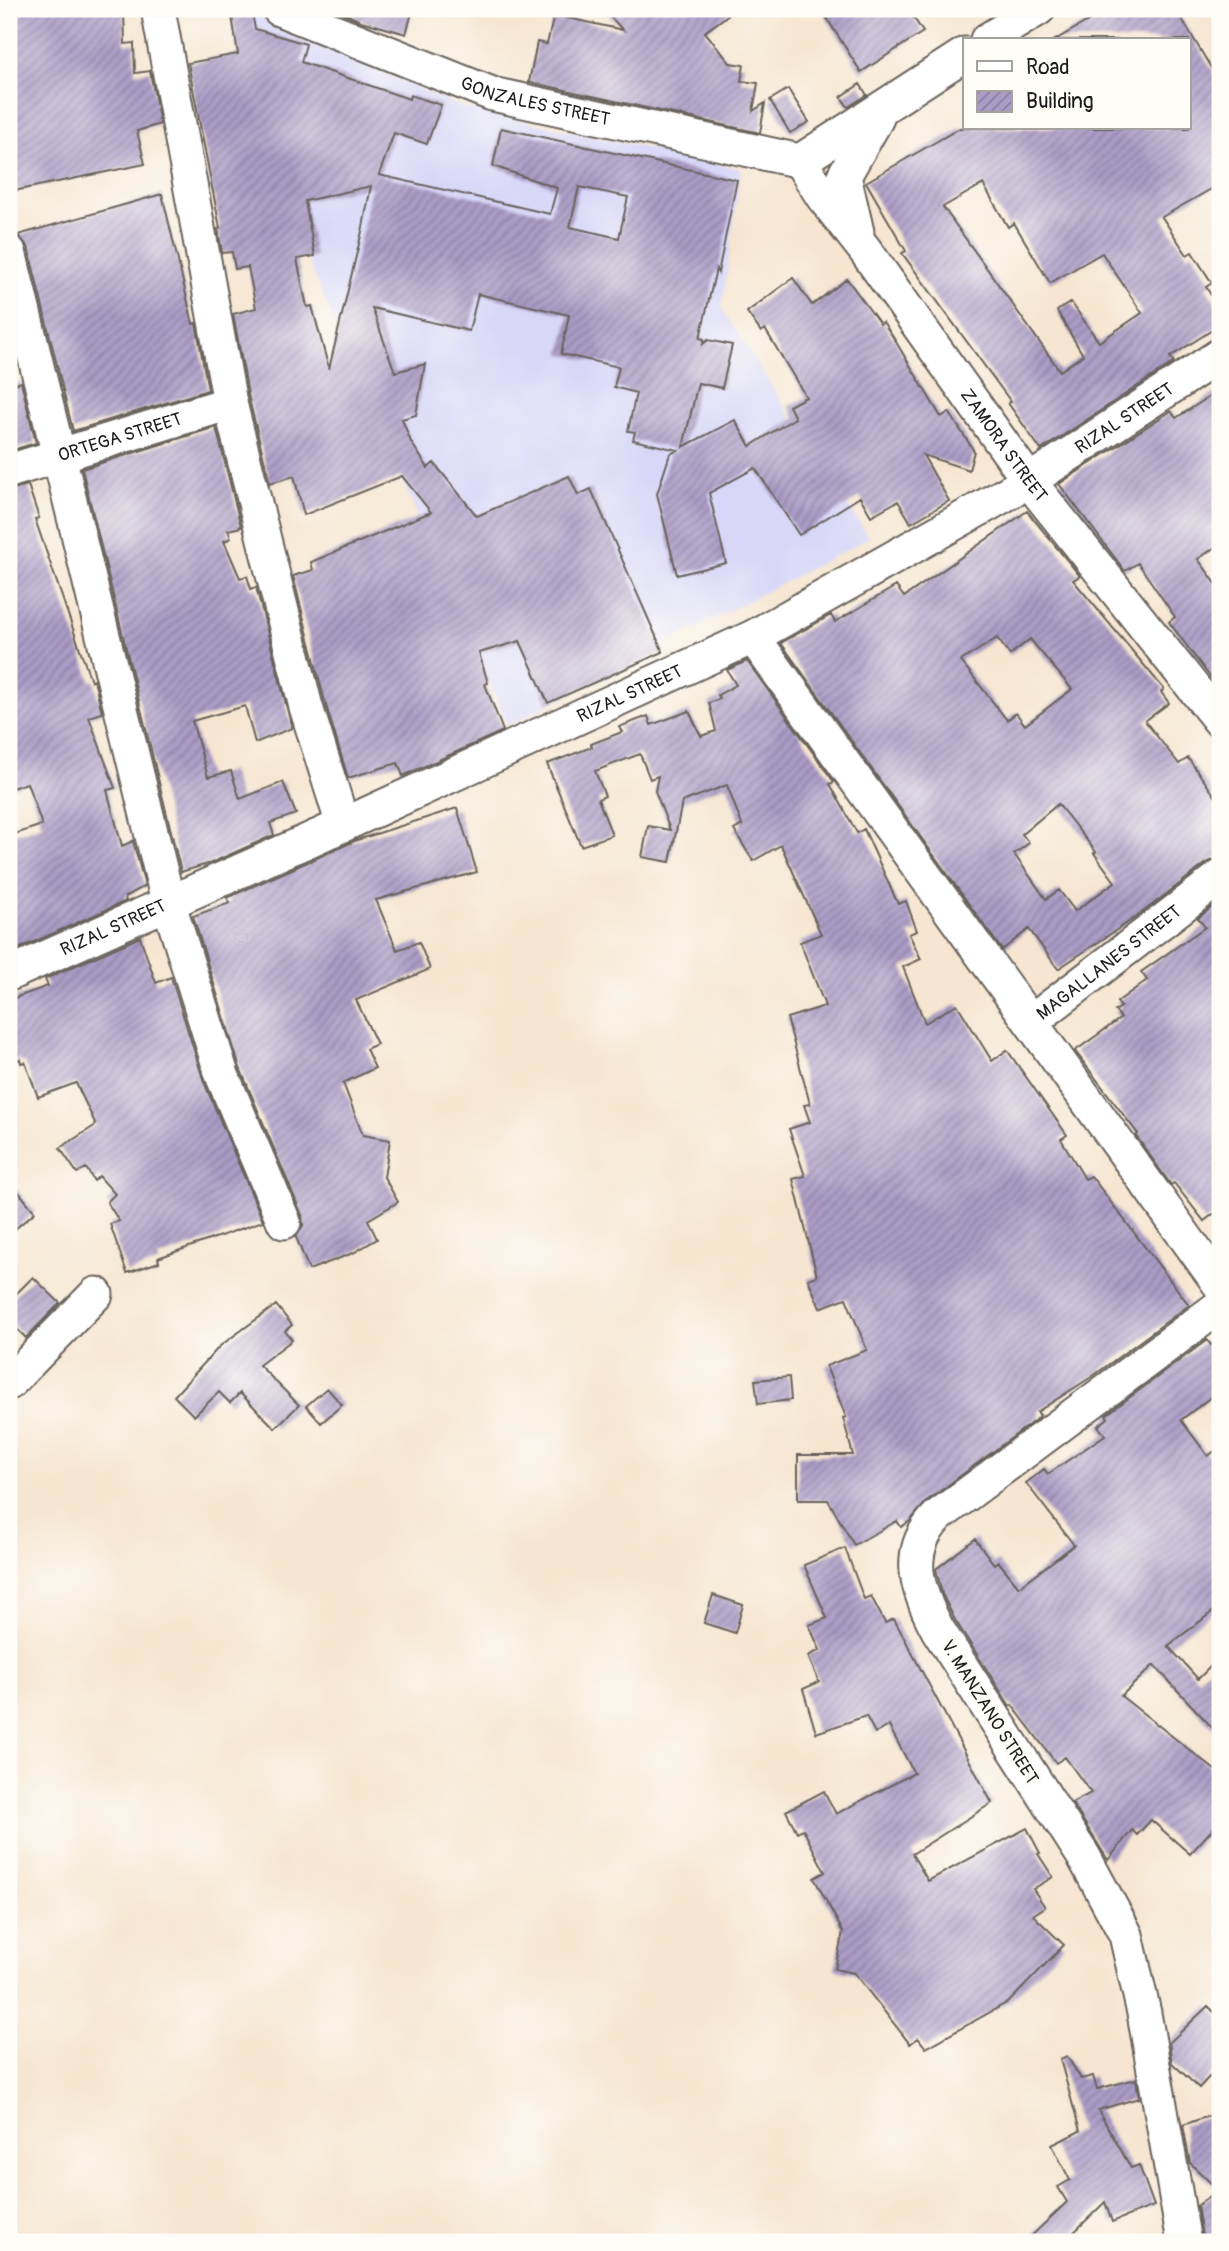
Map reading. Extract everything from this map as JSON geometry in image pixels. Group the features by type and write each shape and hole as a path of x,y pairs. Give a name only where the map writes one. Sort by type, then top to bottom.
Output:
{"street":[{"path":"158,9 230,403 306,707 343,825"},
{"name":"GONZALES STREET","path":"279,9 492,94 800,161"},
{"path":"990,38 1038,9"},
{"path":"800,161 963,55"},
{"path":"865,250 852,218 844,176 882,110"},
{"name":"ZAMORA STREET","path":"800,161 823,197 865,250 1029,481 1220,721"},
{"path":"9,252 169,901 222,1075 284,1222"},
{"name":"RIZAL STREET","path":"9,974 753,637 1029,481 1220,355"},
{"name":"ORTEGA STREET","path":"9,471 230,403"},
{"path":"753,637 1220,1285"},
{"name":"MAGALLANES STREET","path":"1031,1022 1220,877"},
{"path":"9,1383 96,1294"},
{"name":"V. MANZANO STREET","path":"1184,2242 1144,2013 1126,1935 1084,1857 938,1630 925,1606 917,1559 922,1534 938,1516 1220,1306"}],"shaded area":[{"path":"244,9 458,106 741,169 722,309 869,538 508,726 305,254"}],"building":[{"path":"9,9 124,9 125,44 134,43 135,73 150,71 160,124 137,131 145,164 9,192"},
{"path":"340,9 413,9 406,34 361,21 340,12"},
{"path":"603,9 736,9 705,32 730,63 744,65 741,81 758,83 753,111 765,103 760,133 529,82 537,42 547,44 554,15 623,30"},
{"path":"821,9 908,9 923,32 861,72"},
{"path":"1109,9 1176,9 1220,83 1220,184 1162,217 1187,255 1192,252 1212,283 1206,287 1220,309 1220,325 1170,357 1174,362 1041,450 1008,403 1011,402 902,253 906,251 866,182 960,128 1190,130 1190,38 1058,38","holes":["983,184 1008,227 1014,223 1050,283 1102,253 1142,313 1099,342 1071,302 1057,311 1083,355 1060,371 943,207"]},
{"path":"252,13 255,29 306,44 301,62 409,99 410,95 441,105 427,144 394,133 379,175 550,214 557,188 493,166 501,128 737,180 718,273 716,269 700,338 704,339 703,344 708,340 732,345 722,388 698,383 683,447 735,420 750,446 795,418 789,406 806,397 765,329 761,332 747,312 793,278 812,305 847,279 880,324 883,322 941,417 949,412 974,451 969,470 923,455 949,501 911,523 898,501 871,516 860,497 799,535 755,468 709,493 726,563 677,575 657,494 670,454 678,450 633,440 635,432 628,431 636,393 614,387 619,367 561,354 569,315 478,294 469,331 372,308 395,372 425,364 416,415 402,419 411,442 428,468 434,463 477,516 569,476 578,495 591,489 663,652 548,703 520,641 479,653 488,683 485,684 503,731 403,776 398,763 348,778 325,702 293,576 313,570 311,562 431,512 402,476 304,515 294,476 270,483 249,399 233,314 256,308 248,267 235,269 232,252 222,253 220,228 188,63 238,54 232,16","holes":["371,186 363,227 329,369 312,306 307,307 297,259 315,256 305,201","579,187 628,197 619,238 570,227"]},
{"path":"860,84 867,95 848,107 841,97"},
{"path":"788,89 809,122 790,133 770,100"},
{"path":"162,194 193,324 196,323 208,390 73,431 28,247 18,235"},
{"path":"21,382 36,443 9,451 9,386"},
{"path":"1220,390 1220,544 1198,559 1220,589 1220,690 1169,622 1175,617 1138,563 1125,571 1059,484 1171,411 1176,418"},
{"path":"216,427 241,527 228,530 231,538 224,541 240,578 247,576 251,589 256,587 292,728 255,743 245,706 192,721 208,777 231,771 240,799 283,782 296,814 270,823 274,835 211,863 181,872 82,469"},
{"path":"28,485 39,518 35,519 91,681 94,680 102,713 89,717 115,788 107,790 122,846 133,841 145,886 125,897 126,901 9,953 9,836 42,825 27,783 9,789 9,490"},
{"path":"1027,511 1080,576 1073,580 1164,689 1161,692 1169,703 1145,721 1179,764 1188,758 1220,803 1220,858 1208,862 1139,915 1058,969 1029,929 1002,950 781,643 831,615 835,622 896,586 904,597","holes":["997,638 1010,655 1030,639 1072,689 1025,725 1016,713 1007,720 961,661","1058,804 1096,852 1094,853 1115,882 1075,911 1059,890 1046,899 1014,854 1029,843 1022,834"]},
{"path":"747,661 834,782 830,784 857,833 864,829 898,904 906,901 917,931 909,934 921,959 903,967 925,1023 957,1004 992,1061 1007,1050 1067,1135 1061,1139 1085,1179 1091,1176 1189,1305 1093,1376 1037,1412 1040,1415 1038,1418 927,1501 910,1521 901,1527 897,1521 854,1545 828,1500 798,1500 798,1455 853,1455 843,1418 846,1417 826,1366 867,1350 846,1298 820,1308 808,1279 817,1276 793,1179 805,1176 789,1129 810,1122 804,1105 810,1104 787,1018 825,1006 800,942 821,934 781,845 753,861 734,830 742,825 727,785 682,802 670,862 642,857 648,826 670,830 655,791 658,776 650,779 640,754 595,771 605,796 598,799 612,835 581,846 547,764 592,747 591,744 622,732 619,727 648,716 651,725 689,711 701,736 716,731 709,703 720,699 718,695 736,685 727,670"},
{"path":"457,808 477,872 376,900 397,950 419,942 430,969 356,1000 377,1044 366,1049 375,1068 343,1083 363,1135 390,1140 384,1177 398,1202 368,1220 377,1239 353,1253 309,1270 296,1237 303,1225 302,1215 240,1068 193,916 230,903 227,898 357,840"},
{"path":"1220,901 1220,1209 1204,1221 1174,1183 1171,1185 1136,1136 1138,1134 1075,1051 1121,1018 1115,1011 1121,1007 1117,1002 1147,980 1141,972 1205,927 1198,918"},
{"path":"140,937 156,983 171,977 204,1082 263,1221 158,1258 159,1262 127,1273 110,1224 119,1221 107,1202 115,1194 99,1176 94,1181 86,1168 77,1173 60,1148 96,1125 76,1083 38,1097 25,1062 21,1063 20,1059 9,1064 9,1000 48,986 45,979"},
{"path":"9,1180 35,1212 9,1234"},
{"path":"33,1277 60,1303 26,1338 9,1321 9,1301"},
{"path":"276,1305 292,1325 285,1331 292,1340 259,1365 299,1405 275,1428 240,1393 230,1403 219,1392 194,1416 174,1396 220,1346"},
{"path":"1220,1337 1220,1390 1181,1420 1208,1456 1220,1447 1220,1606 1168,1646 1198,1679 1220,1657 1220,1736 1154,1665 1121,1696 1220,1774 1220,1821 1190,1854 1151,1820 1137,1835 1132,1830 1108,1860 1072,1803 1091,1793 1065,1757 1056,1763 1012,1705 1010,1706 955,1620 942,1594 936,1569 975,1539 994,1564 998,1561 1019,1587 1074,1545 1026,1483 1044,1469 1048,1474 1105,1435 1098,1426 1108,1418 1106,1415 1207,1340 1211,1345"},
{"path":"789,1377 791,1400 758,1404 755,1380"},
{"path":"327,1388 342,1405 321,1423 306,1406"},
{"path":"845,1548 864,1599 871,1596 885,1623 894,1619 992,1803 912,1854 928,1881 1027,1828 1040,1853 1038,1854 1053,1877 1033,1889 1045,1907 1033,1915 1064,1945 1010,2001 926,2048 918,2038 910,2044 854,1973 835,1969 843,1932 814,1878 825,1872 803,1829 797,1832 786,1811 824,1791 836,1814 914,1773 889,1726 875,1733 866,1716 816,1733 803,1689 819,1682 808,1656 820,1650 809,1625 827,1618 804,1565"},
{"path":"713,1595 743,1605 735,1633 704,1623"},
{"path":"1208,2006 1220,2018 1220,2065 1199,2088 1172,2063 1169,2043"},
{"path":"1067,2056 1081,2079 1093,2076 1097,2089 1136,2079 1139,2098 1098,2110 1131,2168 1139,2165 1154,2206 1112,2222 1105,2202 1064,2242 1025,2242 1067,2202 1058,2187 1070,2180 1052,2145 1080,2131 1060,2059"},
{"path":"1220,2112 1220,2235 1211,2242 1203,2242 1197,2206 1218,2190 1190,2163 1183,2125"}]}
